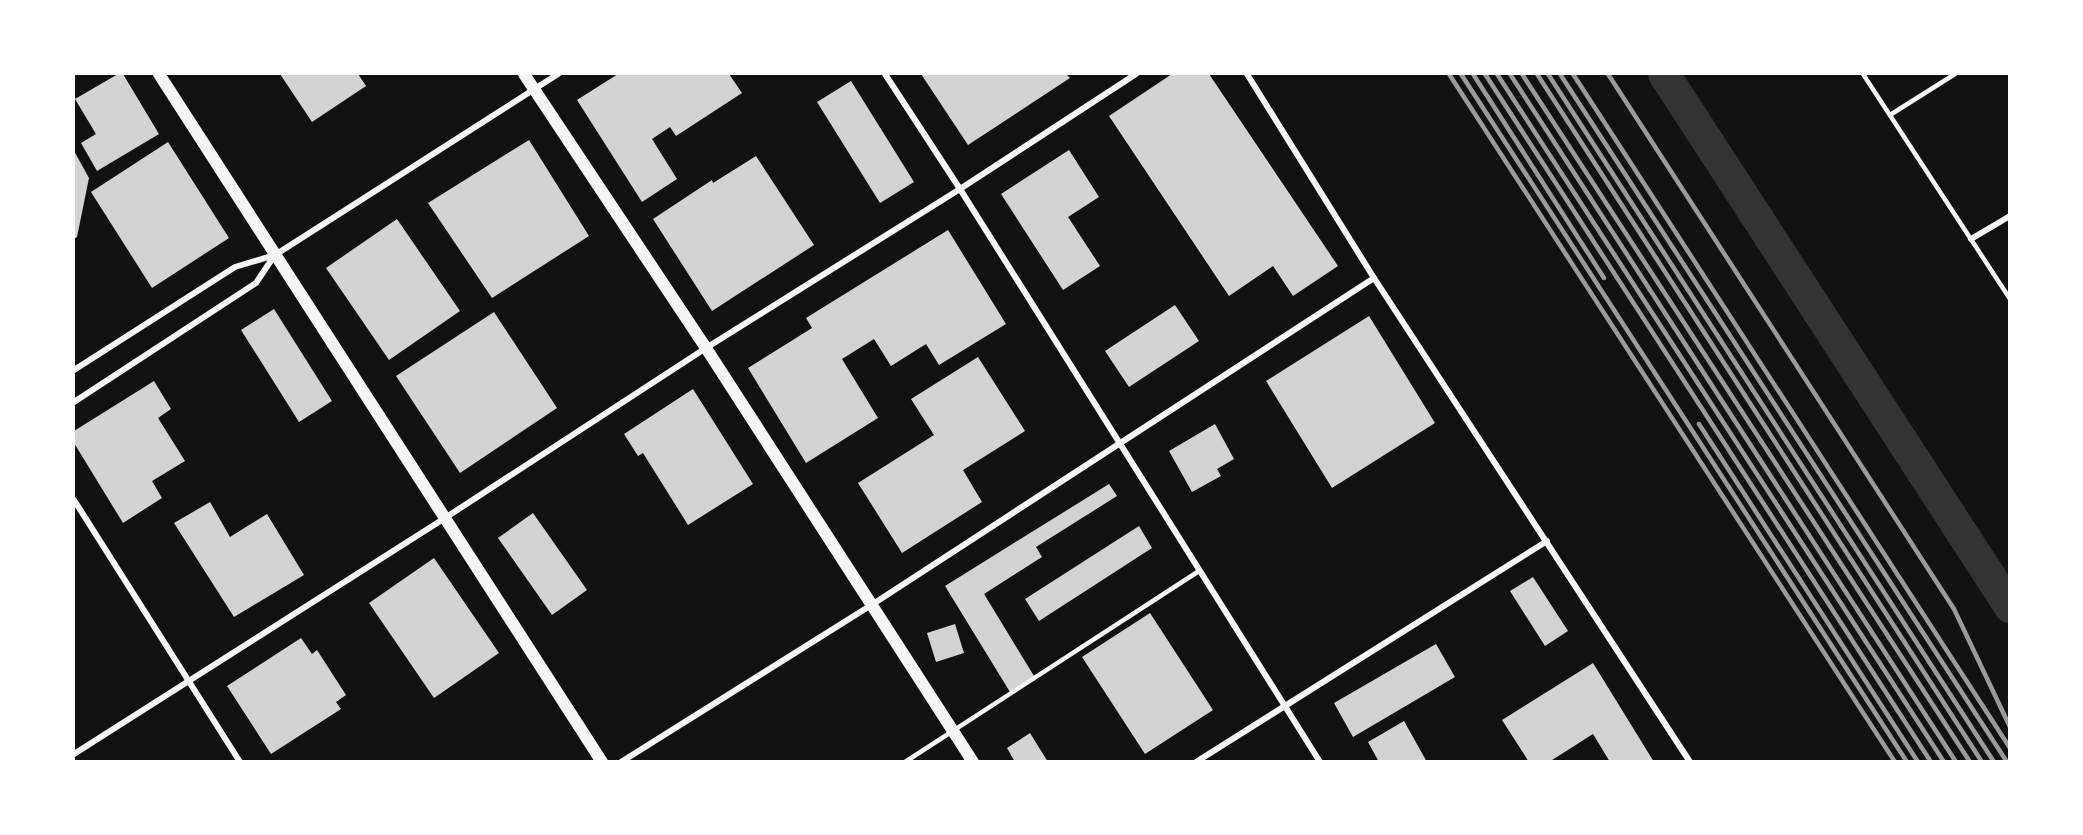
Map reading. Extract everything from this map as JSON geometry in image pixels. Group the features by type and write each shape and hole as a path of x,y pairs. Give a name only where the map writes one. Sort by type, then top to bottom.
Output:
{"main road":[{"path":"159,74 602,762"},
{"path":"524,74 706,348 974,762"}],"street":[{"path":"74,370 235,267 275,255 558,74"},
{"path":"885,74 960,189 1320,762"},
{"path":"74,754 445,518 706,348 960,189 1136,74"},
{"path":"1247,74 1374,278 1690,762"},
{"path":"1971,239 2010,216"},
{"path":"74,402 256,283 275,255"},
{"path":"621,762 873,604 1374,278"},
{"path":"74,500 240,762"},
{"path":"1196,762 1546,541"}],"lane":[{"path":"1863,74 2010,299"},
{"path":"1890,115 1955,74"},
{"path":"905,762 1199,571"}],"building":[{"path":"118,74 123,74 159,134 97,171 81,143 96,134 75,99"},
{"path":"280,74 358,74 366,86 312,122"},
{"path":"618,74 729,74 742,93 676,136 670,127 652,139 677,179 642,202 577,100"},
{"path":"921,74 1066,74 1070,78 968,145"},
{"path":"1172,74 1209,74 1338,266 1293,296 1273,266 1229,296 1109,116"},
{"path":"851,81 914,182 880,203 817,102"},
{"path":"529,140 589,236 492,298 428,203"},
{"path":"168,142 229,238 152,288 91,192"},
{"path":"1069,150 1099,197 1068,217 1100,266 1063,290 1001,194"},
{"path":"74,151 89,178 77,237 74,239"},
{"path":"756,156 814,245 712,311 653,219 712,180 713,183"},
{"path":"397,219 460,311 389,360 326,268"},
{"path":"948,230 1006,324 939,365 926,344 891,366 874,339 842,359 878,418 806,463 748,368 812,328 806,318"},
{"path":"1175,305 1199,341 1129,387 1105,351"},
{"path":"274,309 332,401 299,422 241,330"},
{"path":"494,312 557,408 460,473 396,376"},
{"path":"1369,316 1435,423 1332,488 1266,381"},
{"path":"978,357 1025,431 963,470 982,502 902,553 858,483 934,435 911,399"},
{"path":"154,381 171,409 158,418 185,461 152,481 162,498 123,523 74,443 74,431"},
{"path":"693,389 753,484 688,525 643,453 638,456 624,434"},
{"path":"1215,424 1234,459 1217,469 1221,476 1192,492 1169,451"},
{"path":"1109,484 1117,496 1036,547 1042,557 984,594 1034,676 1010,692 945,586"},
{"path":"210,502 230,537 267,514 304,575 234,617 174,523"},
{"path":"533,513 587,590 552,615 498,538"},
{"path":"1139,526 1152,548 1039,621 1025,599"},
{"path":"434,558 499,653 434,698 369,603"},
{"path":"1533,577 1568,631 1545,646 1510,591"},
{"path":"1150,613 1213,710 1145,754 1082,657"},
{"path":"955,624 964,653 936,662 927,633"},
{"path":"301,638 312,654 317,650 346,695 336,702 341,709 271,754 227,686"},
{"path":"1436,644 1455,677 1353,737 1334,703"},
{"path":"1593,663 1654,762 1610,762 1593,734 1549,762 1529,762 1502,720"},
{"path":"1404,721 1427,762 1379,762 1368,742"},
{"path":"1030,733 1048,762 1015,762 1007,748"}],"waterway":[{"path":"1664,74 2010,607"}],"railway":[{"path":"1449,74 1895,762"},
{"path":"1461,74 1907,762"},
{"path":"1473,74 1604,278"},
{"path":"1485,74 1931,762"},
{"path":"1497,74 1944,762"},
{"path":"1510,74 1956,762"},
{"path":"1522,74 1970,762"},
{"path":"1537,74 1982,762"},
{"path":"1548,74 1994,762"},
{"path":"1560,74 2007,762"},
{"path":"1573,74 2010,748"},
{"path":"1608,74 1954,609 2010,727"},
{"path":"1699,424 1918,762"}]}
